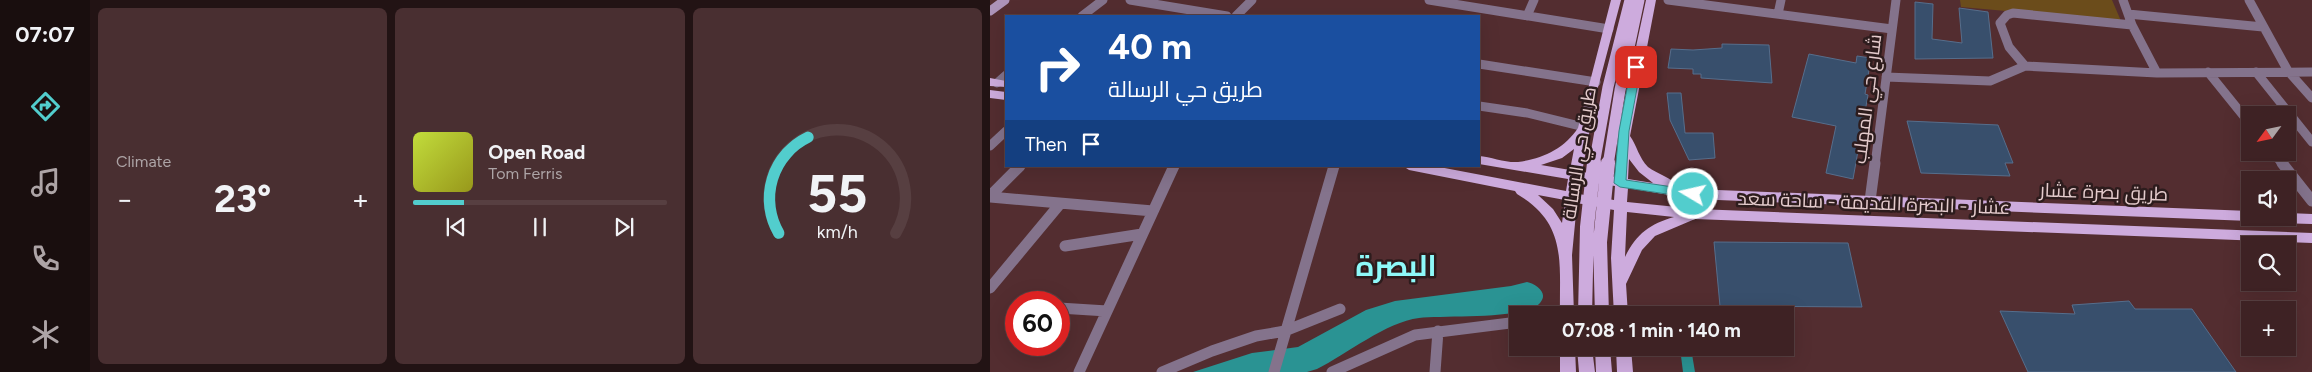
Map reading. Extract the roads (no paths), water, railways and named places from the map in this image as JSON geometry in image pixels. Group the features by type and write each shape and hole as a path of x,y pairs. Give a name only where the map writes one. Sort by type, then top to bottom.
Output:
{"main road":[{"path":"1567,306 1566,248 1584,126 1616,0"},
{"name":"طريق حي الرسالة","path":"1585,306 1585,264 1592,175 1602,118 1630,0"},
{"name":"طريق حي الرسالة","path":"1602,306 1600,244 1606,174 1611,134 1639,0"},
{"path":"1620,306 1620,183 1624,131 1651,0"},
{"path":"990,94 1005,96"},
{"path":"1504,165 1531,163 1555,156 1574,144 1584,126"},
{"path":"1624,131 1631,156 1641,169 1656,179 1694,194"},
{"name":"طريق بصرة عشار","path":"1480,160 1694,194 2241,216"},
{"name":"عشار - البصرة القديمة - ساحة سعد","path":"1414,167 1620,206 1697,214 2312,238"},
{"path":"1512,186 1531,196 1548,210 1559,228 1566,248"},
{"path":"1619,285 1641,240 1649,231 1669,222 1697,214"},
{"path":"2296,219 2312,219"},
{"path":"1568,356 1568,372"},
{"path":"1585,356 1586,372"},
{"path":"1603,356 1604,372"},
{"path":"1624,356 1625,372"}],"street":[{"path":"990,11 1005,0"},
{"path":"1083,15 1103,0"},
{"path":"1130,0 1221,15"},
{"path":"1237,15 1252,0"},
{"path":"1429,0 1608,29"},
{"path":"1527,16 1534,0"},
{"path":"1668,0 1892,29"},
{"path":"1778,14 1781,0"},
{"name":"شارع حي المهلب","path":"1870,201 1896,0"},
{"path":"2124,0 2132,25 2157,73"},
{"path":"2249,0 2288,72 2312,98"},
{"path":"2026,66 2009,47 2000,22 2006,15 2013,13 2132,25"},
{"path":"2128,14 2264,27"},
{"path":"1480,64 1596,82"},
{"path":"1886,76 1990,82 2026,66 2157,73 2312,72"},
{"path":"2208,72 2241,113"},
{"path":"2256,72 2312,142"},
{"path":"1480,106 1527,113 1584,126"},
{"path":"990,146 1005,132"},
{"path":"2280,161 2312,201"},
{"path":"991,193 1019,167"},
{"path":"1078,372 1174,167"},
{"path":"1274,372 1334,167"},
{"path":"991,193 1060,204 1153,211"},
{"path":"990,288 1060,204"},
{"path":"1065,246 1142,234"},
{"path":"1070,309 1107,311"},
{"path":"1162,372 1256,336 1283,337 1340,309"},
{"path":"1332,372 1414,335 1509,323"},
{"path":"1435,372 1438,332"}],"water":[{"path":"1527,282 1534,285 1542,292 1543,296 1540,303 1535,306 1509,306 1509,313 1483,316 1431,317 1406,321 1380,332 1329,363 1307,372 1193,372 1252,353 1298,347 1366,310 1395,301 1511,286"},
{"path":"1681,356 1692,356 1695,372 1683,372"}],"district":[{"name":"البصرة","path":"1396,265"}]}
